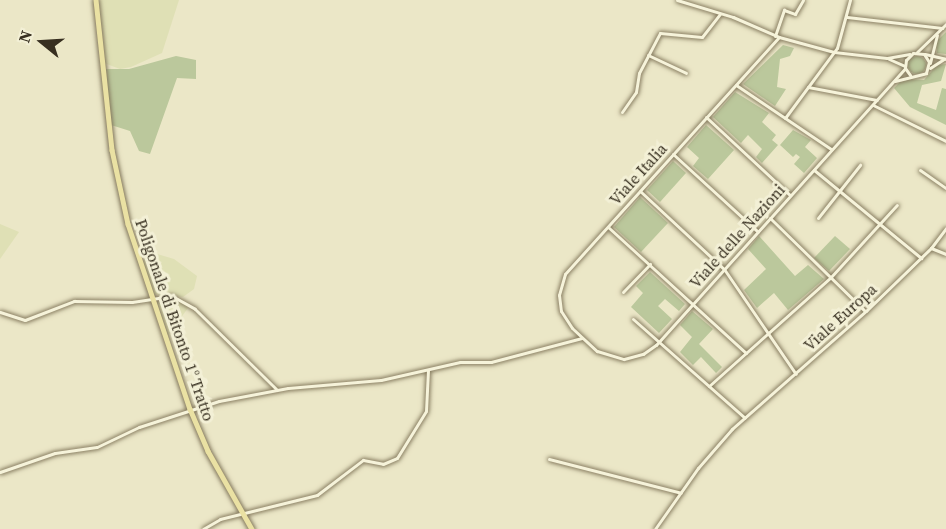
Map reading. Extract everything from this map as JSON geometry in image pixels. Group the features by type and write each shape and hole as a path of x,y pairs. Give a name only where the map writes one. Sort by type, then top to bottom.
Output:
{"main road":[{"name":"Poligonale di Bitonto 1° Tratto","path":"96,0 112,150 128,224 190,409 208,451 252,529"}],"street":[{"path":"677,0 777,37 834,52 887,58 915,53 946,59"},
{"name":"Viale Italia","path":"582,338 561,311 561,286 568,269 777,37 784,10 795,14 803,0"},
{"path":"785,118 834,52 847,17 850,0"},
{"path":"622,112 636,92 648,55 662,31 702,37 720,14"},
{"path":"847,17 941,30"},
{"path":"915,53 946,24"},
{"path":"929,68 931,55 941,30"},
{"path":"905,67 910,54"},
{"path":"924,54 929,68"},
{"path":"648,55 686,73"},
{"path":"887,58 905,67 910,75 919,77 929,68 946,59"},
{"name":"Viale delle Nazioni","path":"582,338 597,351 617,359 637,357 659,341 905,67"},
{"name":"Viale delle Nazioni","path":"893,82 910,75"},
{"path":"736,85 832,149"},
{"path":"807,87 877,100"},
{"path":"873,105 946,141"},
{"path":"706,117 790,195"},
{"path":"673,154 758,232"},
{"path":"818,218 860,165"},
{"path":"814,170 921,258"},
{"path":"920,170 946,188"},
{"path":"640,191 724,269 796,374"},
{"path":"710,386 830,278 897,205"},
{"path":"770,218 866,312"},
{"path":"607,227 746,353"},
{"name":"Viale Europa","path":"655,529 681,493 745,418 866,312 931,248 946,228"},
{"path":"931,248 946,254"},
{"path":"623,292 650,264"},
{"path":"0,312 25,320 75,301 152,299 172,296 184,300 277,390"},
{"path":"633,319 745,418"},
{"path":"0,472 55,453 97,447 190,409 277,390 381,380 460,362 491,362 582,338"},
{"path":"203,529 220,519 317,495 363,460 383,464 397,458 426,411 428,370"},
{"path":"549,459 681,493"}],"green space":[{"path":"99,0 179,0 162,53 131,67 120,69 104,63"},
{"path":"946,32 946,54 937,53 936,42"},
{"path":"783,45 794,48 790,56 780,59 777,87 786,89 775,106 743,84"},
{"path":"176,56 196,60 196,79 177,78 150,154 139,151 130,131 111,125 106,69 129,69"},
{"path":"917,56 923,59 926,65 923,71 917,74 911,71 908,65 911,59"},
{"path":"946,64 941,81 922,85 917,103 936,110 942,88 946,89 946,125 910,107 894,88 903,79 924,80 937,65"},
{"path":"735,92 769,113 762,122 776,135 772,140 778,145 762,163 756,157 762,149 748,135 741,143 713,117"},
{"path":"706,125 734,150 708,179 693,166 699,158 687,147"},
{"path":"793,130 811,140 805,147 817,158 804,173 794,164 800,157 796,154 793,157 780,145"},
{"path":"673,161 686,173 660,202 647,190"},
{"path":"640,197 668,223 641,252 614,227"},
{"path":"0,224 19,232 0,259"},
{"path":"759,236 795,276 808,265 824,279 788,310 774,293 757,308 744,290 766,269 748,249"},
{"path":"835,236 850,249 829,271 814,258"},
{"path":"147,251 174,259 197,276 194,289 183,297 153,294 143,263"},
{"path":"650,272 685,304 679,311 665,299 658,306 672,319 659,333 631,307 643,293 636,286"},
{"path":"169,297 183,300 188,308 167,337 156,302"},
{"path":"692,311 713,329 699,344 722,367 716,373 701,357 693,365 680,352 692,337 680,325"}]}
